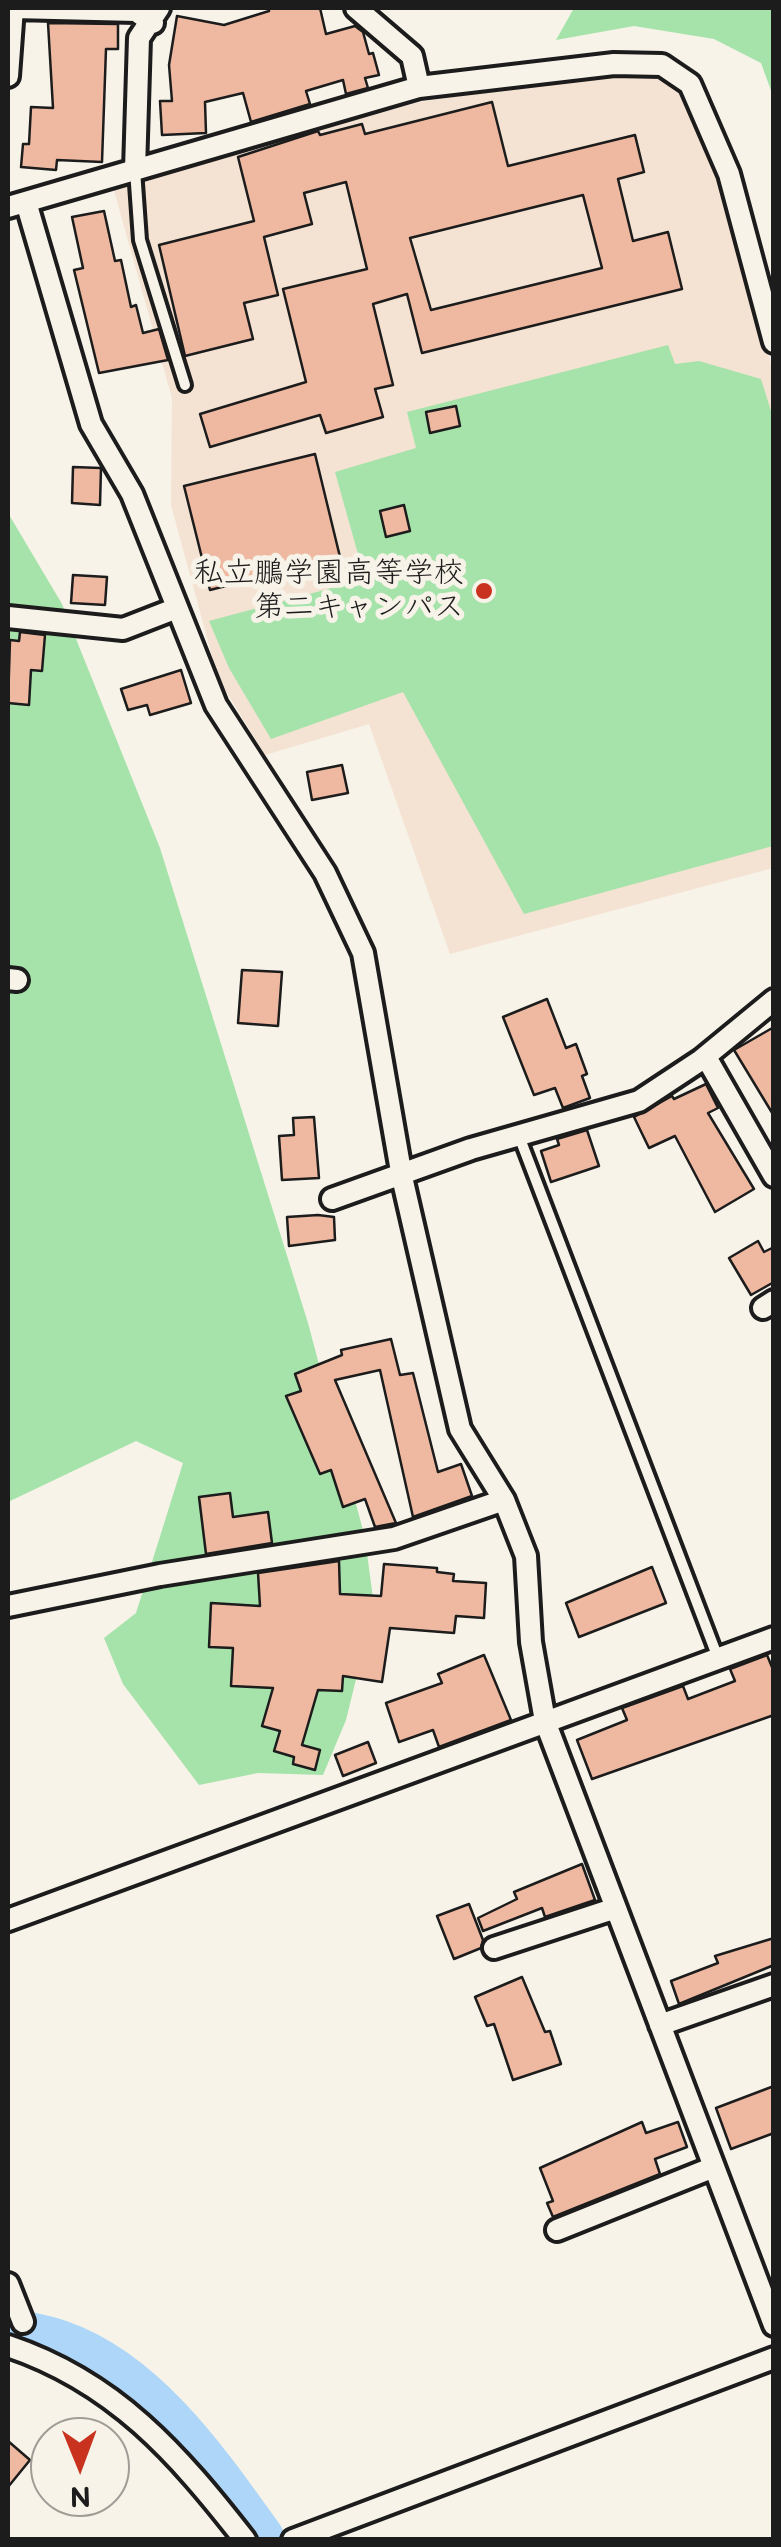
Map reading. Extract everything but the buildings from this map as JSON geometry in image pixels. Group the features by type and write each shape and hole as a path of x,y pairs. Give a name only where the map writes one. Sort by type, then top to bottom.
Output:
{"street":[{"path":"8,76 14,8 136,11 156,15 139,38 135,170"},
{"path":"356,8 412,56 419,86"},
{"path":"774,342 729,174 690,84 681,74 662,65 614,64 419,86 17,204 91,424 132,494 216,705 325,873 363,953 402,1177 460,1429 504,1500 526,1556 531,1642 545,1721 774,2325"},
{"path":"8,617 123,629 177,608"},
{"path":"332,1199 519,1136 639,1101 706,1057 774,1000"},
{"path":"706,1057 774,1176"},
{"path":"8,1606 160,1575 394,1538 504,1500"},
{"path":"8,1920 774,1638"},
{"path":"494,1948 616,1908"},
{"path":"660,2025 774,1985"},
{"path":"557,2230 714,2167"},
{"path":"8,2284 23,2322"},
{"path":"8,2346 43,2358 117,2401 183,2460 245,2540"},
{"path":"292,2540 774,2358"}],"lane":[{"path":"135,170 140,240 185,385"},
{"path":"519,1136 718,1658"}],"shaded area":[{"name":"私立鵬学園高等学校 第二キャンパス","path":"613,73 654,73 675,81 686,100 718,175 773,371 773,868 450,954 369,724 265,755 218,678 171,505 172,398 113,187 420,102"}],"green space":[{"path":"574,8 773,8 773,96 761,63 714,39 634,26 556,40"},
{"path":"668,345 675,364 699,361 761,379 774,421 773,846 524,914 403,692 271,739 229,668 209,621 365,579 335,472 416,448 407,412"},
{"path":"8,513 62,604 160,848 308,1323 365,1538 374,1606 346,1720 323,1775 258,1773 199,1785 123,1684 104,1638 136,1613 183,1463 136,1441 8,1502"}],"waterway":[{"path":"8,2328 60,2341 122,2374 200,2452 263,2537"}],"place":[{"name":"私立鵬学園高等学校 第二キャンパス","path":"484,591"}]}
